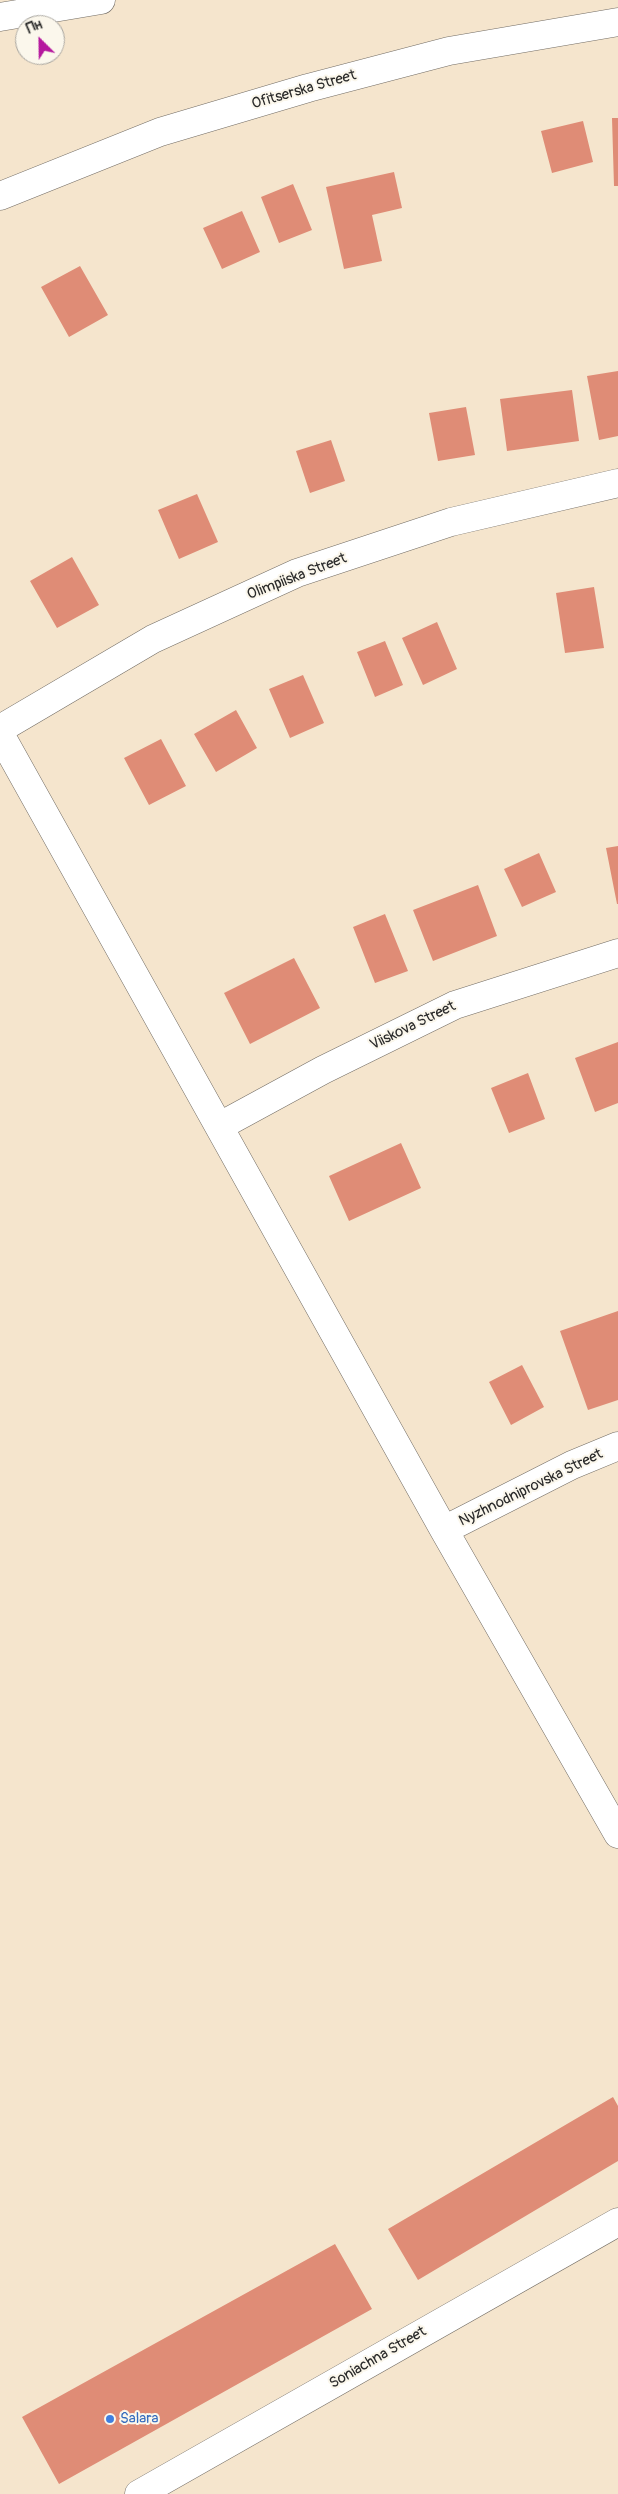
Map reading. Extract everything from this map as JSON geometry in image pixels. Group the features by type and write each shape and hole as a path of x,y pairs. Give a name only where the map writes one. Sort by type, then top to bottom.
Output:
{"street":[{"path":"0,17 101,0"},
{"name":"Ofitserska Street","path":"0,196 160,132 308,88 450,51 618,22"},
{"name":"Olimpiiska Street","path":"0,729 153,639 297,574 451,522 618,483"},
{"path":"0,734 444,1530 618,1834"},
{"name":"Viiskova Street","path":"220,1126 323,1070 455,1005 618,953"},
{"name":"Nyzhnodniprovska Street","path":"444,1530 572,1465 618,1446"},
{"name":"Soniachna Street","path":"139,2494 618,2222"}],"building":[{"path":"612,118 618,118 618,186 614,186"},
{"path":"583,121 593,162 552,173 541,131"},
{"path":"394,172 402,208 372,215 382,261 344,269 326,187"},
{"path":"293,184 312,230 279,243 261,197"},
{"path":"242,211 260,252 222,269 203,228"},
{"path":"80,266 108,315 69,337 41,287"},
{"path":"618,371 618,436 599,440 587,376"},
{"path":"572,390 579,441 507,451 500,399"},
{"path":"466,407 475,455 438,461 429,413"},
{"path":"331,440 345,481 310,493 296,451"},
{"path":"197,494 218,542 179,559 158,510"},
{"path":"72,557 99,605 57,628 30,581"},
{"path":"594,587 604,648 565,653 556,593"},
{"path":"437,622 457,669 423,685 402,638"},
{"path":"385,641 403,685 375,697 357,652"},
{"path":"303,675 324,723 290,738 269,689"},
{"path":"236,710 257,748 216,772 194,734"},
{"path":"161,739 186,786 149,805 124,758"},
{"path":"618,846 618,904 617,904 606,848"},
{"path":"539,853 556,892 522,907 504,869"},
{"path":"478,885 497,936 433,961 413,910"},
{"path":"385,914 408,971 375,983 353,927"},
{"path":"294,958 320,1008 250,1044 224,993"},
{"path":"618,1042 618,1103 595,1112 575,1058"},
{"path":"528,1073 545,1119 509,1133 491,1088"},
{"path":"401,1143 421,1188 349,1221 329,1176"},
{"path":"618,1311 618,1400 588,1410 560,1331"},
{"path":"522,1365 544,1407 511,1425 489,1382"},
{"path":"613,2097 618,2106 618,2161 418,2280 388,2229"},
{"path":"335,2244 372,2309 59,2484 22,2417"}],"place":[{"name":"Salara","path":"110,2419"}]}
